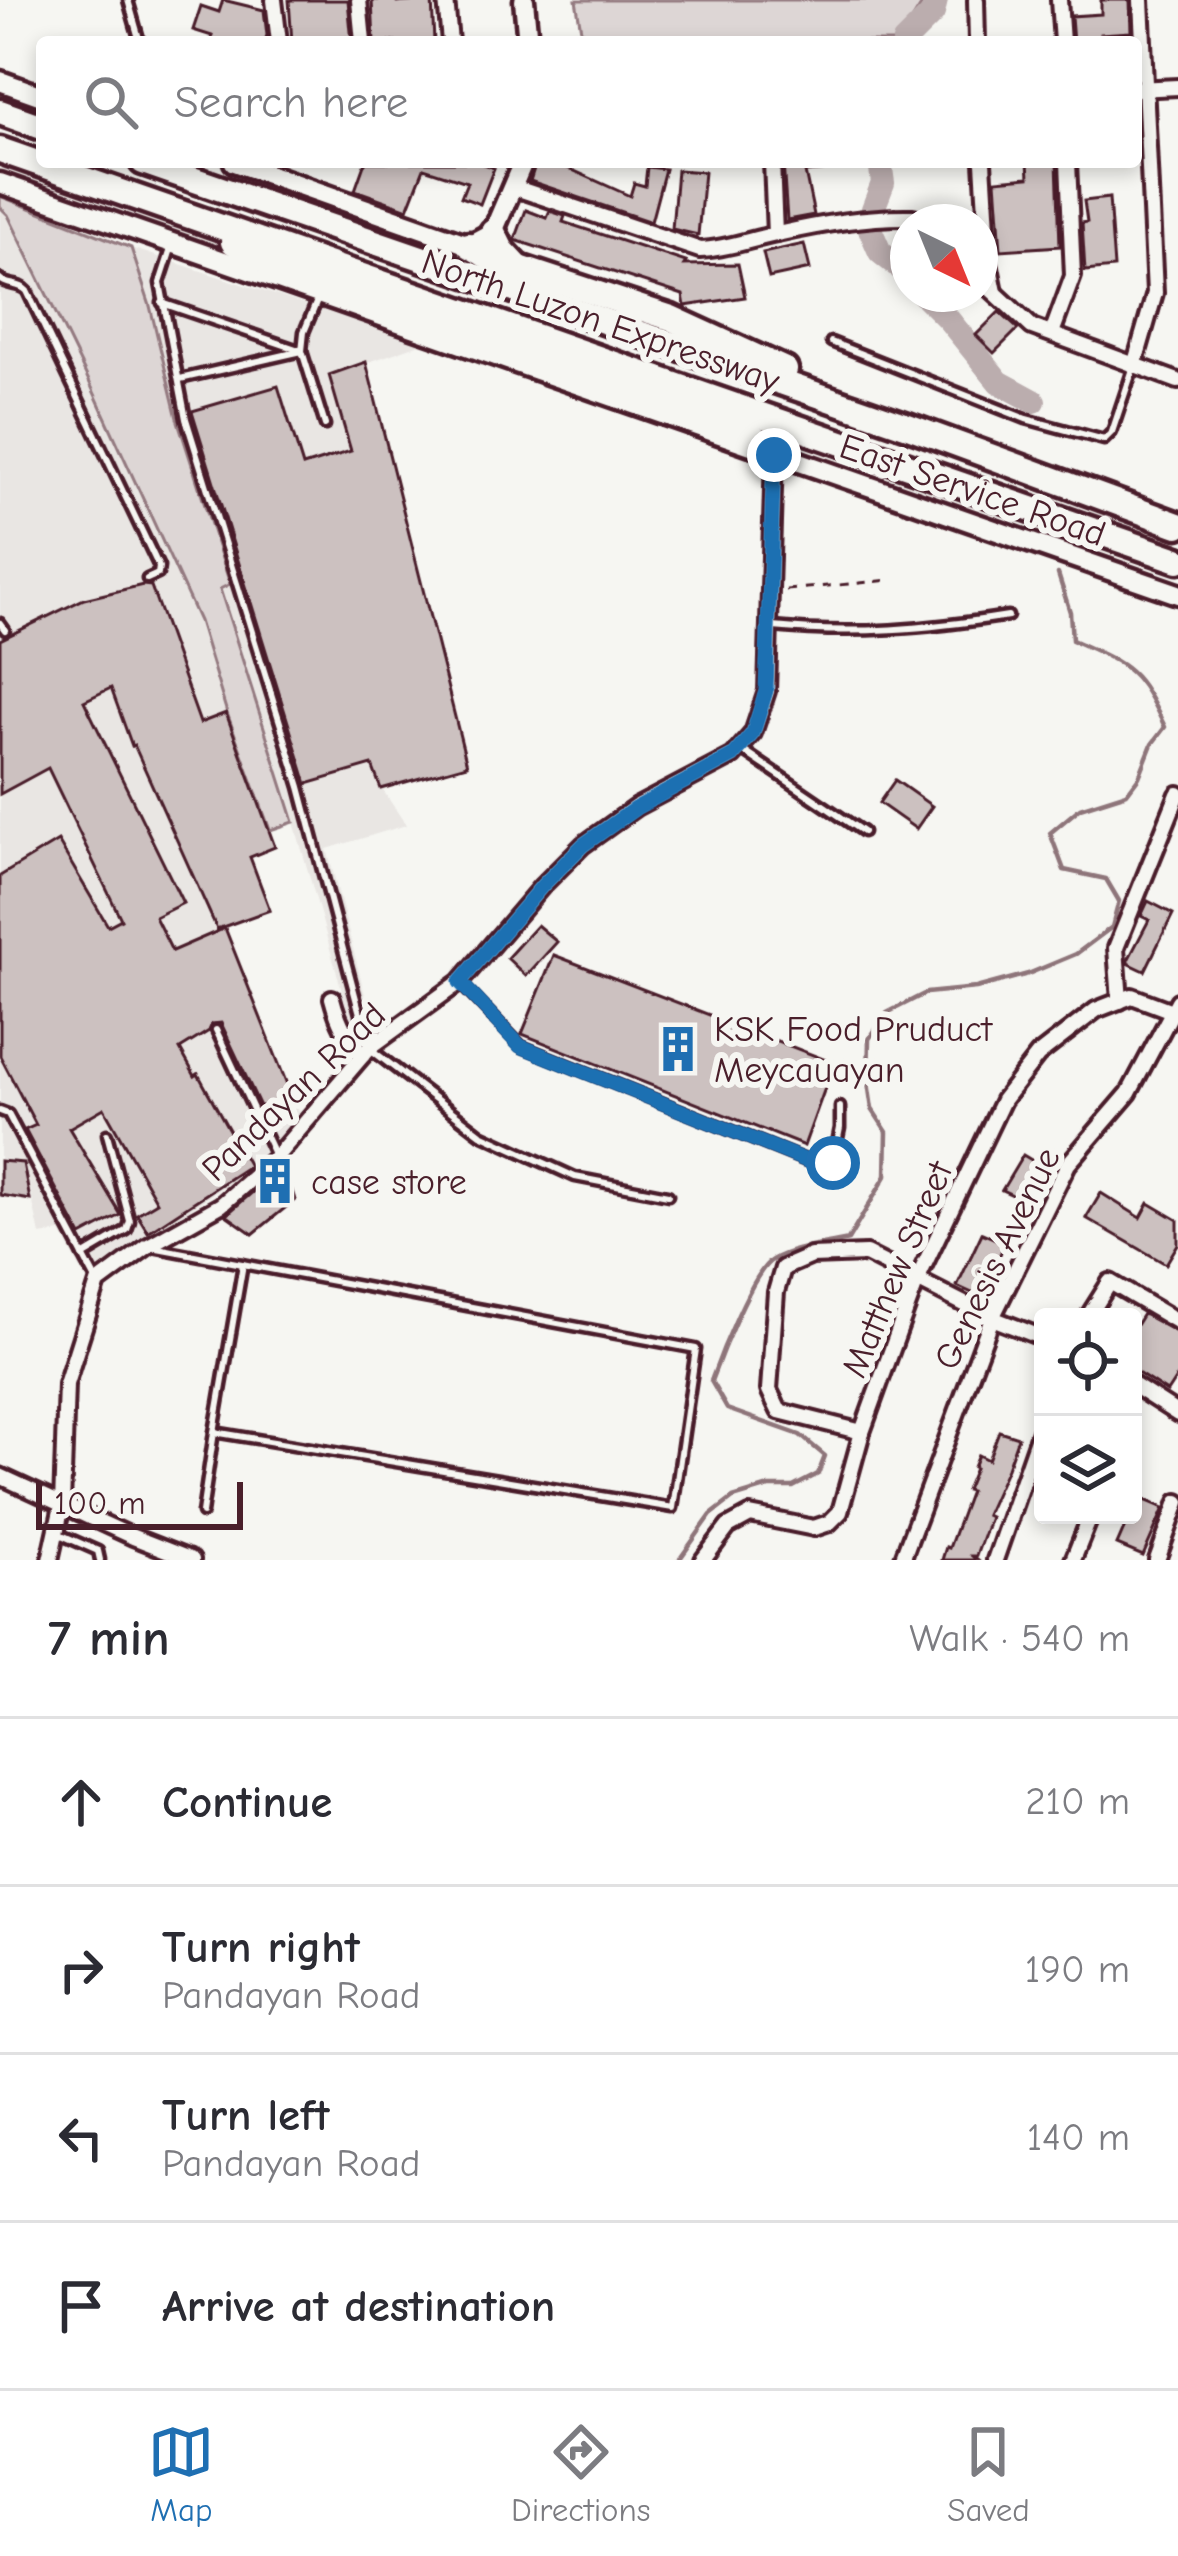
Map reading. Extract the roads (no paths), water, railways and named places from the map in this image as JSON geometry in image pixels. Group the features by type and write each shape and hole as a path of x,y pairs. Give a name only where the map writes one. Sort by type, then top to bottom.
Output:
{"highway":[{"path":"0,112 36,125"},
{"name":"North Luzon Expressway","path":"0,150 36,162"},
{"name":"North Luzon Expressway","path":"53,168 1178,560"},
{"name":"North Luzon Expressway","path":"160,168 1178,525"},
{"path":"178,211 271,263 732,427 752,435 774,455"},
{"path":"493,232 519,268"},
{"path":"470,244 492,259 671,318 908,427"}],"main road":[{"path":"524,0 528,36"},
{"path":"0,81 36,94"},
{"path":"251,168 470,244 493,232 520,168"},
{"name":"East Service Road","path":"0,183 1178,594"}],"street":[{"path":"274,0 277,36"},
{"path":"359,0 363,36"},
{"path":"446,0 449,36"},
{"path":"976,0 977,36"},
{"path":"1059,0 1062,36"},
{"path":"1142,0 1142,36"},
{"path":"1142,89 1178,87"},
{"path":"1134,365 1155,293 1142,104"},
{"path":"772,168 775,234"},
{"path":"983,168 984,204"},
{"path":"1052,333 1073,276 1068,168"},
{"path":"513,187 700,250 890,217"},
{"path":"998,295 1032,327 1178,381"},
{"path":"740,748 753,733 766,691 774,455"},
{"name":"Pandayan Road","path":"98,1283 148,1246 220,1205 275,1157 366,1052 460,982 583,845 636,808 740,748"},
{"path":"1175,1006 1132,996 1120,1001 1116,948 1178,794"},
{"path":"332,998 351,1043 366,1052"},
{"name":"Matthew Street","path":"703,1560 728,1528 750,1515 814,1528 829,1523 840,1512 862,1432 917,1280 1003,1100 1038,1055 1096,1010 1120,1001"},
{"name":"Genesis Avenue","path":"902,1560 992,1318 1068,1164 1130,1093 1175,1006"},
{"path":"1162,1030 1178,1037"},
{"path":"862,1432 779,1411 769,1390 770,1346 783,1268 811,1256 866,1254 1034,1334"},
{"path":"1094,1308 1110,1282 1178,1322"},
{"path":"50,1560 62,1506 66,1384 98,1283"},
{"path":"1142,1391 1178,1414"},
{"path":"995,1560 1034,1448"},
{"path":"0,1476 193,1560"},
{"path":"1157,1560 1178,1502"},
{"path":"1073,1560 1087,1524"}],"lane":[{"path":"128,0 138,36"},
{"path":"172,244 160,284 186,419 300,787 366,1052 482,1134 575,1177 668,1195"},
{"path":"0,279 27,291 159,567 158,574 147,579"},
{"path":"320,296 304,332 302,351 325,425"},
{"path":"162,303 302,351"},
{"path":"831,342 1026,419 1104,440 1112,432 1134,365"},
{"path":"180,379 302,351"},
{"path":"769,627 831,633 913,630 1007,616"},
{"path":"740,748 863,832"},
{"path":"460,982 520,1046 822,1167 833,1163 840,1107"},
{"path":"216,1030 275,1157"},
{"path":"0,1111 8,1114 98,1283"},
{"path":"83,1256 127,1230 130,1221 107,1134"},
{"path":"148,1246 696,1349 673,1508 214,1432"},
{"path":"202,1513 243,1263"},
{"path":"57,1532 98,1551 100,1560"}],"waterway":[{"path":"910,36 933,13 936,0"},
{"path":"881,168 883,183 870,229 880,252 890,260"},
{"path":"941,312 999,382 1034,401"},
{"path":"679,1560 711,1515 733,1498 769,1487 793,1487 818,1474 825,1456 800,1435 727,1409 711,1381 764,1267 790,1252 848,1240 886,1176 887,1132 872,1109 869,1039 887,1013 926,993 976,988 1028,974 1076,954 1112,927 1119,901 1106,879 1064,870 1050,833 1080,808 1127,793 1165,727 1130,671 1072,640 1070,612 1058,574"}],"place":[{"name":"KSK Food Pruduct Meycauayan","path":"678,1049"},
{"name":"case store","path":"275,1181"}]}
